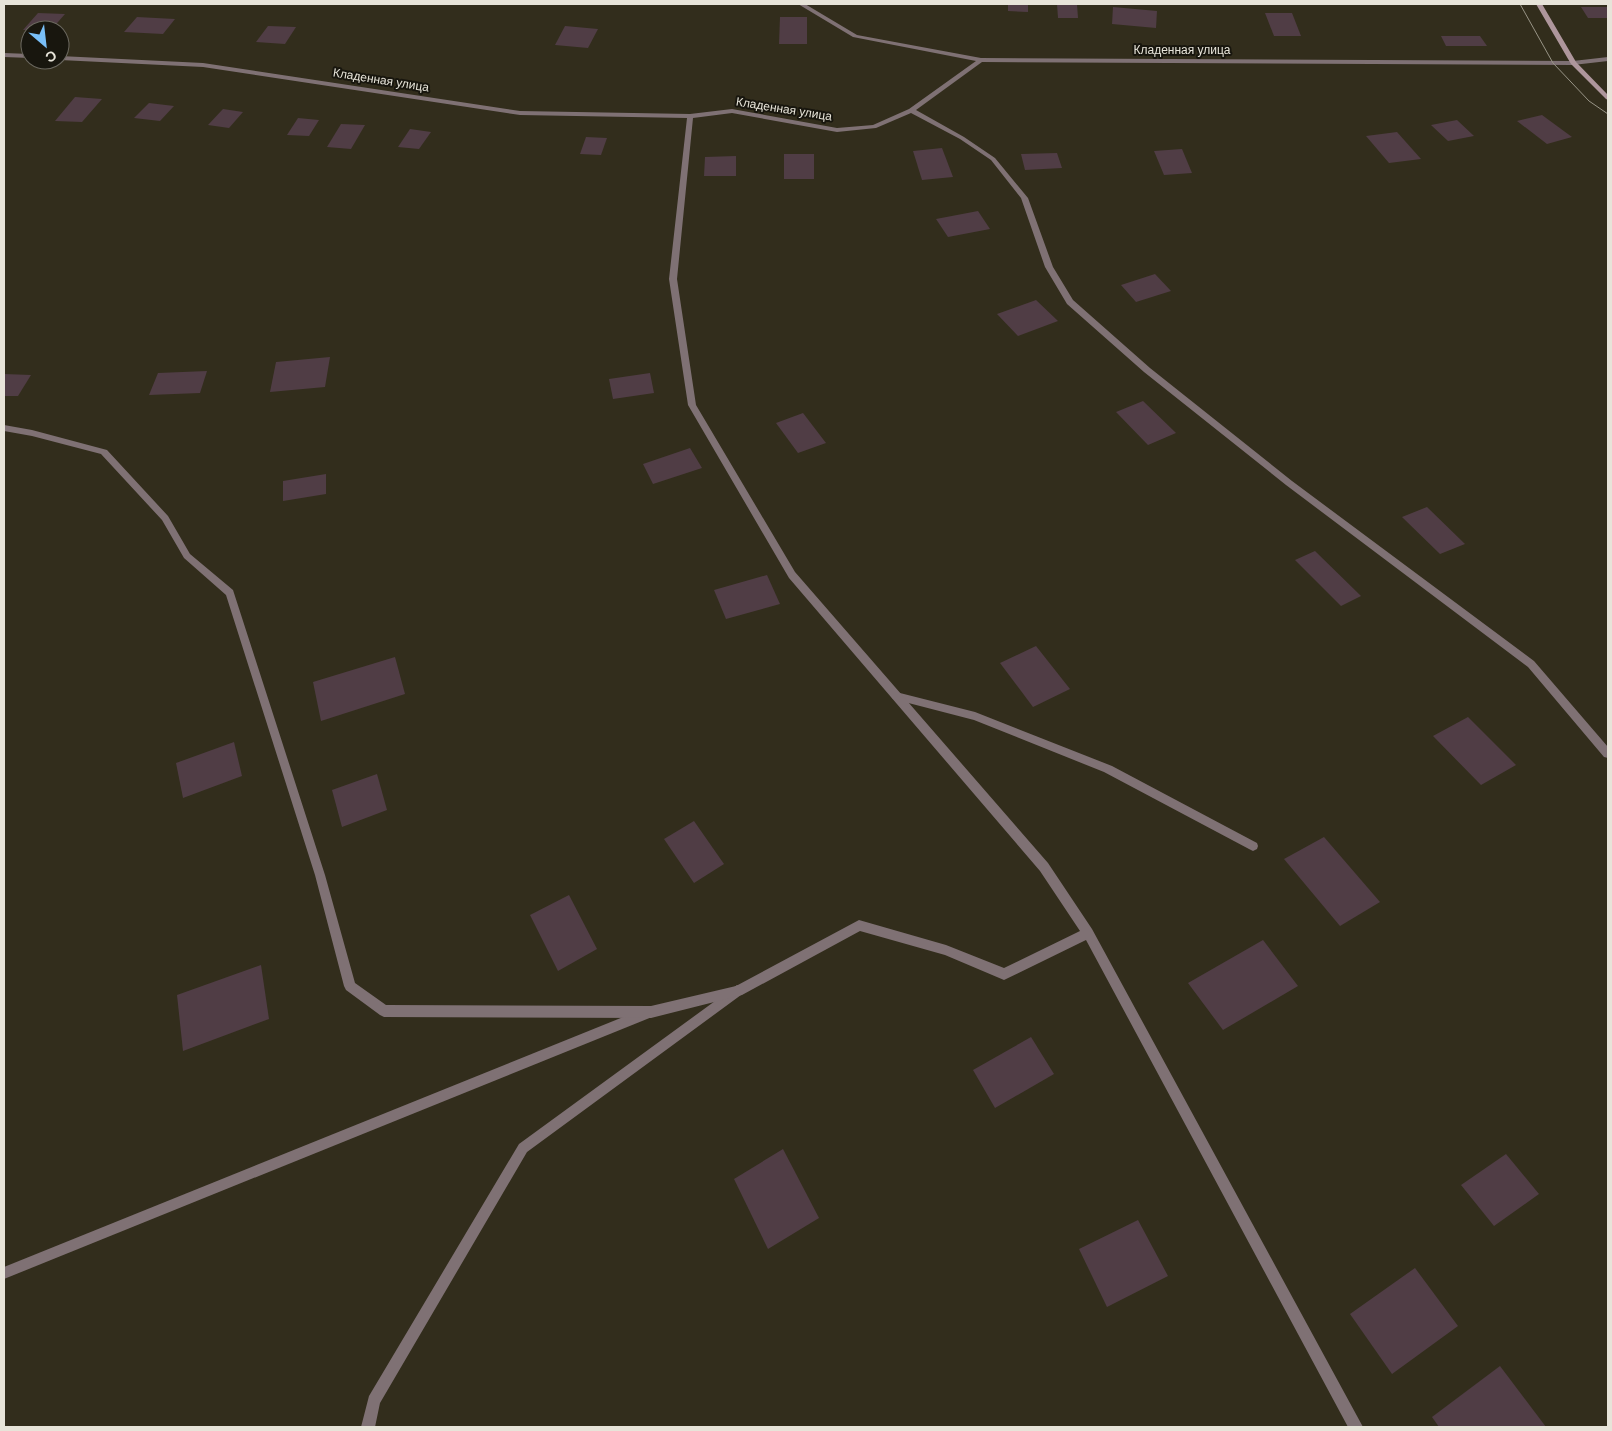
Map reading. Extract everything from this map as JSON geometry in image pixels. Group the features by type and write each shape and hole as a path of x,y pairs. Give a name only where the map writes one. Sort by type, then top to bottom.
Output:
{"main road":[{"path":"1539,4 1573,64 1608,98"}],"street":[{"path":"801,4 855,36 981,60"},
{"path":"4,55 20,56"},
{"name":"Кладенная улица","path":"70,58 203,65 520,113 690,116 732,111 837,130 874,126 911,110 981,60 1573,64 1608,59"},
{"path":"911,110 962,138 993,159 1024,198 1049,267 1070,302 1147,370 1274,471 1531,664 1608,754"},
{"path":"690,116 673,279 692,405 792,574 1044,867 1088,933 1356,1427"},
{"path":"4,428 32,433 104,452 165,518 187,556 230,593 320,875 350,986 384,1011 651,1012"},
{"path":"896,696 975,716 1108,769 1253,846"},
{"path":"368,1427 374,1401 523,1148 738,991 859,925 946,950 1004,974 1088,933"},
{"path":"4,1273 651,1012 738,991"}],"building":[{"path":"1008,4 1028,4 1028,12 1008,11"},
{"path":"1057,4 1077,4 1078,18 1058,18"},
{"path":"1113,7 1157,11 1156,28 1112,24"},
{"path":"1581,7 1608,7 1608,18 1588,18"},
{"path":"38,13 65,14 60,20 32,20"},
{"path":"1265,13 1292,13 1301,36 1274,36"},
{"path":"137,17 175,19 163,34 124,32"},
{"path":"780,17 807,17 807,44 779,44"},
{"path":"268,26 296,27 285,44 256,42"},
{"path":"565,26 598,29 588,48 555,45"},
{"path":"1441,36 1480,36 1487,46 1446,46"},
{"path":"75,97 102,99 82,122 55,121"},
{"path":"149,103 174,106 160,121 134,118"},
{"path":"223,109 243,112 229,128 208,125"},
{"path":"1542,115 1572,137 1547,144 1517,121"},
{"path":"298,118 319,120 309,136 287,135"},
{"path":"1457,120 1474,136 1448,141 1431,125"},
{"path":"341,124 365,125 351,149 327,147"},
{"path":"410,129 431,132 419,149 398,147"},
{"path":"1397,132 1421,159 1389,163 1366,136"},
{"path":"586,137 607,138 601,155 580,154"},
{"path":"942,148 953,177 922,180 913,151"},
{"path":"1182,149 1192,173 1164,175 1154,151"},
{"path":"1057,153 1062,168 1025,170 1021,154"},
{"path":"784,154 814,154 814,179 784,179"},
{"path":"736,156 736,176 704,176 705,157"},
{"path":"978,211 990,229 948,237 936,219"},
{"path":"1155,274 1171,291 1136,302 1121,285"},
{"path":"1036,300 1058,321 1018,336 997,314"},
{"path":"330,357 325,387 270,392 276,362"},
{"path":"207,371 200,393 149,395 158,373"},
{"path":"650,373 654,393 613,399 609,379"},
{"path":"4,374 31,375 18,396 4,396"},
{"path":"1143,401 1176,433 1148,445 1116,412"},
{"path":"803,413 826,443 798,453 776,423"},
{"path":"690,448 702,468 653,484 643,464"},
{"path":"326,474 326,494 283,501 283,481"},
{"path":"1427,507 1465,544 1440,554 1402,517"},
{"path":"1315,551 1361,596 1341,606 1295,560"},
{"path":"767,575 780,604 726,619 714,590"},
{"path":"1036,646 1070,689 1033,707 1000,663"},
{"path":"395,657 405,694 321,721 313,682"},
{"path":"1468,717 1516,765 1481,785 1433,736"},
{"path":"234,742 242,776 183,798 176,763"},
{"path":"377,774 387,810 342,827 332,790"},
{"path":"694,821 724,864 694,883 664,839"},
{"path":"1324,837 1380,902 1340,926 1284,859"},
{"path":"569,895 597,949 558,971 530,915"},
{"path":"1263,940 1298,986 1223,1030 1188,983"},
{"path":"261,965 269,1019 183,1051 177,995"},
{"path":"1031,1037 1054,1074 995,1108 973,1070"},
{"path":"783,1149 819,1218 768,1249 734,1179"},
{"path":"1506,1154 1539,1194 1494,1226 1461,1185"},
{"path":"1138,1220 1168,1276 1107,1307 1079,1249"},
{"path":"1415,1268 1458,1326 1392,1374 1350,1314"},
{"path":"1500,1366 1546,1427 1439,1427 1432,1417"}],"tram line":[{"path":"1520,4 1553,63 1589,101 1608,114"}]}
